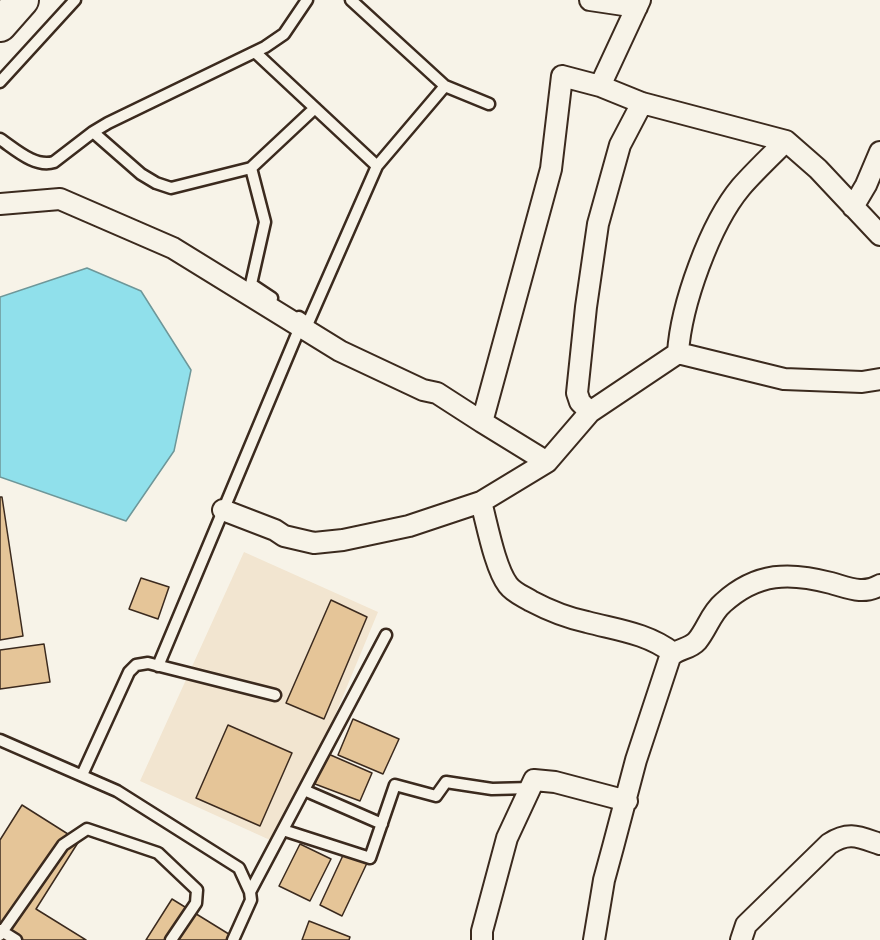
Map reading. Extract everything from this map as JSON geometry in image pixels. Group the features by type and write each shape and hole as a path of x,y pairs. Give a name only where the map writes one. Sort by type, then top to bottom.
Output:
{"main road":[{"path":"0,24 22,0"}],"street":[{"path":"590,0 638,4 600,86"},
{"path":"482,422 551,169 562,76 600,86 642,103 786,141 818,169 880,235"},
{"path":"590,412 580,402 577,393 598,224 620,145 642,103"},
{"path":"678,353 679,336 693,284 724,211 741,187 786,141"},
{"path":"852,207 866,186 880,152"},
{"path":"0,204 60,198 172,248 340,351 423,390 437,393 547,462"},
{"path":"223,510 275,530 284,536 314,543 343,540 409,526 481,502 547,462 590,412 678,353 784,379 862,382 880,379"},
{"path":"481,502 502,574 508,586 542,607 585,622 626,630 656,642 673,652 684,650 695,643 711,615 723,602 766,578 798,576 860,591 873,590 880,585"},
{"path":"598,940 604,880 627,801 636,760 667,662 673,652"},
{"path":"482,940 482,931 507,838 534,780 555,782 627,801"},
{"path":"741,940 746,925 837,838 851,836 880,844"}],"lane":[{"path":"0,82 75,0"},
{"path":"0,139 35,162 46,164 54,162 93,132 256,52 284,34 307,0"},
{"path":"351,0 445,86 489,104"},
{"path":"256,52 377,166"},
{"path":"251,168 265,222 251,284 308,323 377,166 445,86"},
{"path":"93,132 141,174 171,188 251,168 315,108"},
{"path":"158,666 300,327"},
{"path":"250,892 386,635"},
{"path":"82,776 129,672 136,665 141,663 158,666 275,695"},
{"path":"0,740 117,791 238,868 250,892 251,900 233,940"},
{"path":"283,830 370,858 395,785 436,796 446,782 492,789 531,788"},
{"path":"304,790 382,824"},
{"path":"16,940 1,932 63,845 87,829 158,853 197,890 196,903 171,940"}],"shaded area":[{"path":"244,552 378,612 281,845 140,781"}],"water":[{"path":"87,268 141,291 191,370 174,451 126,521 0,477 0,297"}],"building":[{"path":"0,497 2,497 23,636 0,640"},
{"path":"141,578 169,587 158,619 129,609"},
{"path":"331,600 367,617 324,719 286,703"},
{"path":"44,644 50,682 0,689 0,650"},
{"path":"353,719 399,739 383,774 338,755"},
{"path":"228,725 292,753 260,826 196,798"},
{"path":"326,753 372,773 360,801 315,784"},
{"path":"22,805 79,841 36,909 86,940 0,940 0,840"},
{"path":"300,844 331,859 310,901 279,886"},
{"path":"345,851 368,861 342,916 320,905"},
{"path":"172,899 232,936 229,940 146,940"},
{"path":"309,921 350,937 349,940 302,940"}]}
